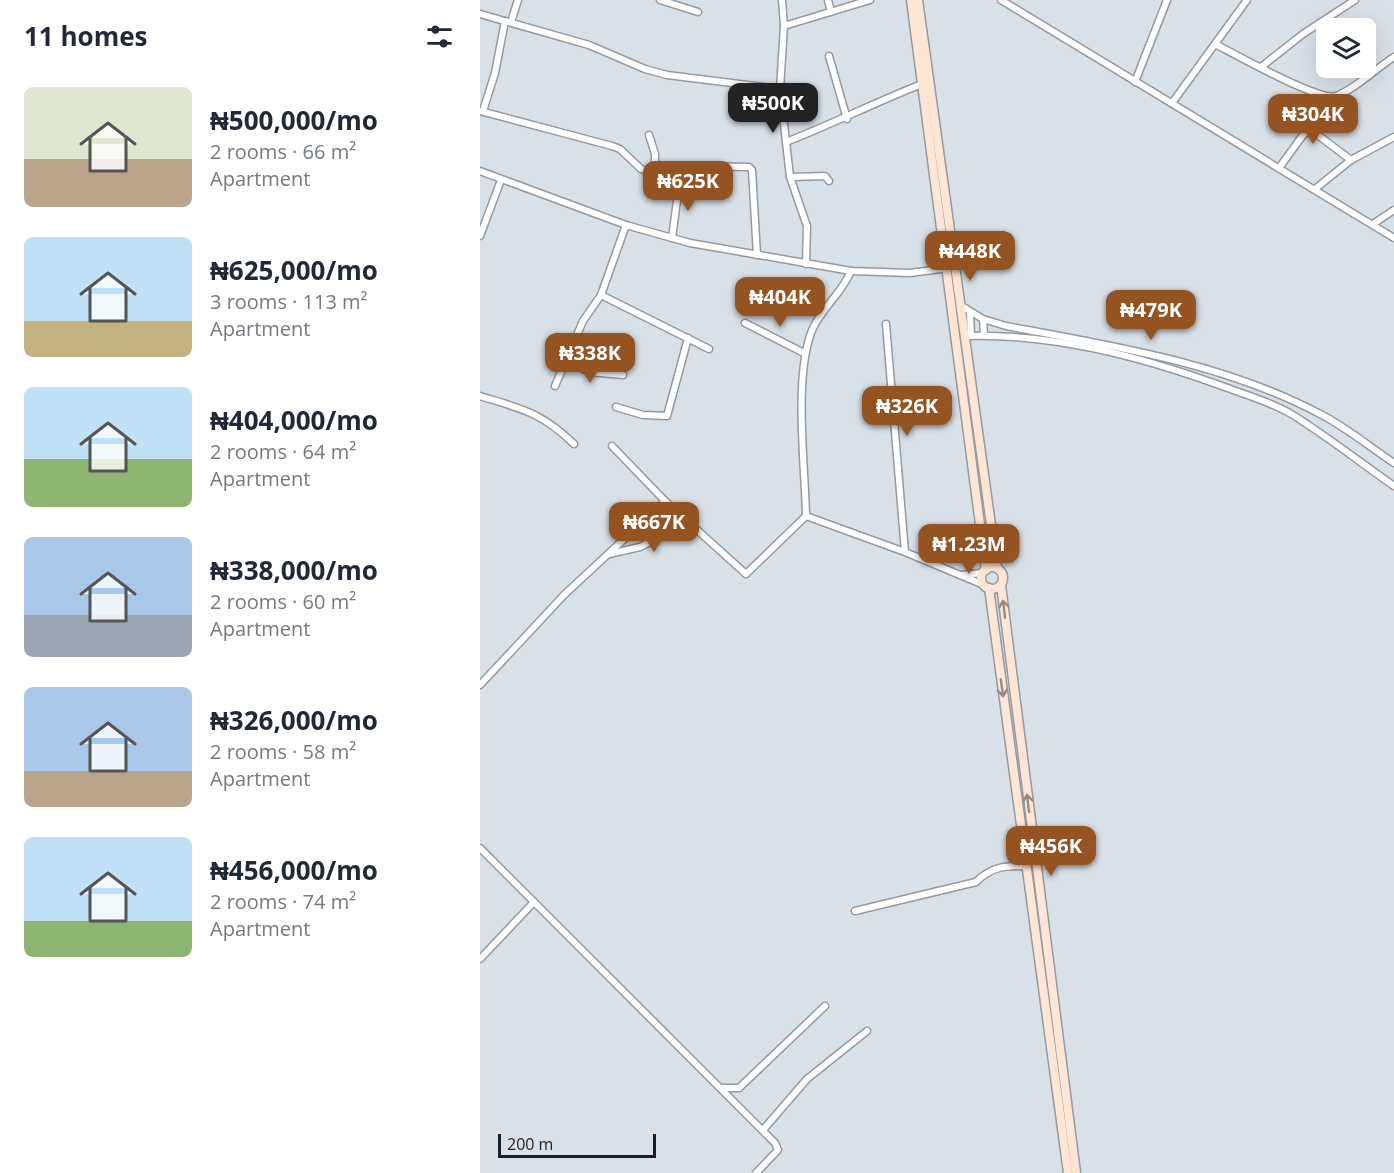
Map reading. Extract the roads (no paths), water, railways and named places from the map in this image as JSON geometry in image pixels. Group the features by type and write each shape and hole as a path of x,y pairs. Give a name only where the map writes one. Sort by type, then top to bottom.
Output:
{"street":[{"path":"518,0 508,21 495,73 482,111 612,146 620,149 641,169 666,175 678,185 672,238"},
{"path":"660,0 698,12"},
{"path":"782,0 784,26 780,89 790,177 807,226 806,264"},
{"path":"828,0 831,12"},
{"path":"784,26 870,0"},
{"path":"911,0 948,268 986,587 1027,866 1068,1173"},
{"path":"918,0 959,305 968,336 997,568 1003,577 1001,585 1076,1173"},
{"path":"1002,0 1394,238"},
{"path":"1135,82 1167,0"},
{"path":"1172,103 1246,0"},
{"path":"1261,67 1303,34 1354,0"},
{"path":"480,14 589,45 645,69 667,75 780,89"},
{"path":"1215,44 1283,80 1330,97 1341,93 1394,57"},
{"path":"828,56 847,119"},
{"path":"786,142 847,119 872,104 922,84"},
{"path":"1280,168 1303,135 1311,130 1351,160"},
{"path":"649,135 655,154 655,174"},
{"path":"1315,189 1351,160 1394,136"},
{"path":"688,185 687,171 692,166 749,166 752,170 757,255"},
{"path":"480,171 626,225 672,238 851,271 910,273 948,268"},
{"path":"790,177 825,176 829,181"},
{"path":"480,236 501,180"},
{"path":"1373,224 1394,210"},
{"path":"555,386 582,321 601,295 626,225"},
{"path":"612,446 665,501 746,574 806,516 804,353 814,326 846,284 851,271"},
{"path":"601,295 709,349"},
{"path":"959,305 983,319 1006,326 1159,355 1285,397 1323,416 1394,463"},
{"path":"968,336 970,313"},
{"path":"983,319 984,335"},
{"path":"745,323 804,353"},
{"path":"886,324 905,552"},
{"path":"968,336 1005,334 1136,358 1259,399 1292,415 1394,486"},
{"path":"616,407 643,415 667,416 688,338"},
{"path":"566,360 589,372 623,375"},
{"path":"480,396 529,411 553,423 574,444"},
{"path":"480,685 564,595 665,501"},
{"path":"806,516 905,552 986,587 997,588 1001,585"},
{"path":"608,554 640,547 689,523"},
{"path":"962,575 997,568"},
{"path":"480,848 775,1143 778,1150 756,1173"},
{"path":"855,911 976,882 986,872 997,867 1027,866"},
{"path":"480,959 534,902"},
{"path":"721,1088 739,1088 825,1006"},
{"path":"763,1130 807,1079 867,1031"}]}
